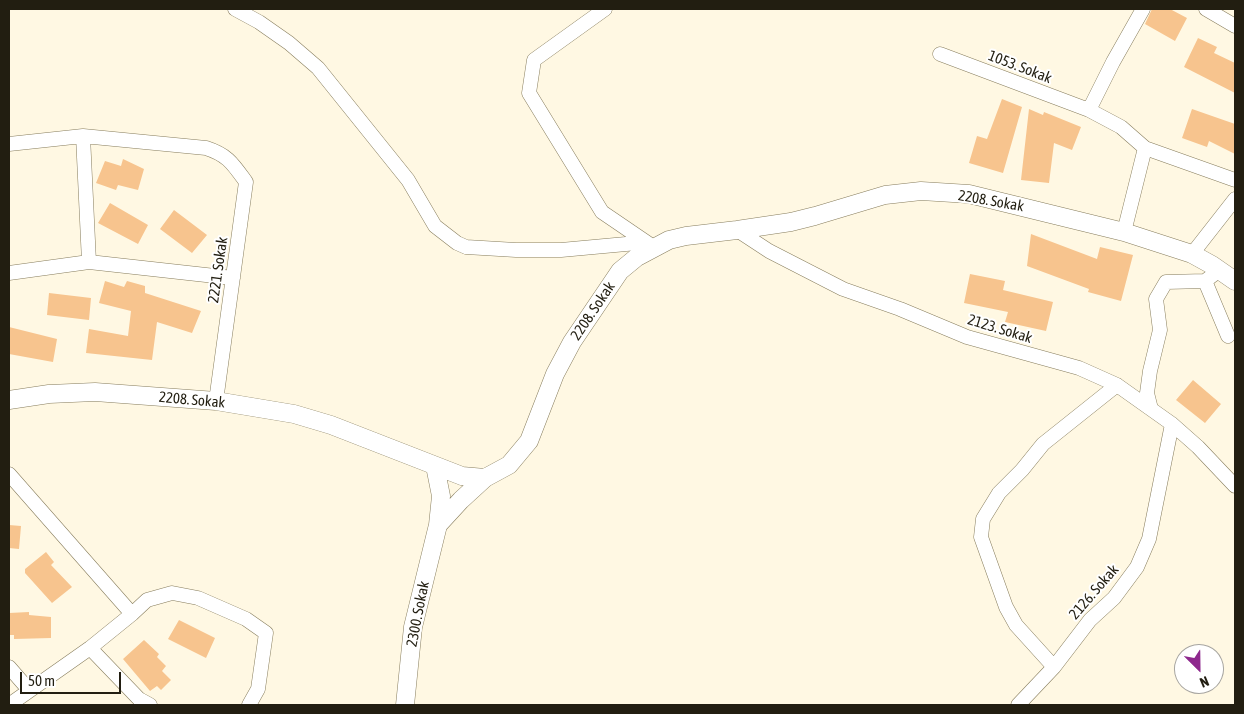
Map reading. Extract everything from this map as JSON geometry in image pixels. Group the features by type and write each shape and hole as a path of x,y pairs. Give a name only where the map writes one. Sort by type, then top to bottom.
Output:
{"street":[{"path":"235,9 289,43 318,68 408,180 435,226 457,243 466,247 516,250 561,250 637,243 654,247"},
{"path":"605,9 534,60 529,94 602,212 654,247"},
{"path":"1089,110 1143,9"},
{"path":"1206,9 1235,26"},
{"name":"1053. Sokak","path":"940,54 1089,110 1121,127 1145,148"},
{"path":"9,144 83,136 89,262"},
{"name":"2221. Sokak","path":"83,136 206,148 221,153 236,168 246,182 216,401"},
{"path":"1124,232 1145,148 1235,180"},
{"name":"2208. Sokak","path":"9,400 49,394 95,392 216,401 294,414 331,425 457,474 486,478 509,465 529,441 555,374 572,342 620,271 637,257 669,240 815,216 885,195 921,191 969,194 1124,232 1192,254 1235,280"},
{"path":"1192,254 1235,199"},
{"name":"2123. Sokak","path":"736,230 769,250 843,289 900,309 967,337 1079,368 1117,385 1172,424 1198,447 1235,486"},
{"path":"9,273 89,262 233,278"},
{"path":"1151,409 1147,393 1150,371 1160,330 1156,299 1166,282 1205,281 1219,270"},
{"path":"1205,281 1228,336"},
{"path":"1054,667 1016,625 1006,607 981,537 984,519 999,493 1043,444 1117,385"},
{"name":"2126. Sokak","path":"1018,705 1054,667 1090,620 1114,598 1137,567 1149,539 1172,424"},
{"path":"435,466 442,496"},
{"path":"9,474 132,614"},
{"path":"457,474 462,500"},
{"path":"442,496 457,474"},
{"path":"438,525 486,478"},
{"name":"2300. Sokak","path":"405,705 413,627 438,525 442,496"},
{"path":"9,705 90,648 147,600 172,593 198,598 246,619 266,633 258,689 249,705"},
{"path":"90,648 139,699 150,705"},
{"path":"9,667 29,690"}],"building":[{"path":"1152,9 1170,9 1187,18 1175,41 1145,24"},
{"path":"1198,38 1217,47 1214,53 1235,63 1235,93 1184,67"},
{"path":"1002,99 1022,107 1003,173 969,163 977,136 987,139"},
{"path":"1029,109 1043,115 1044,112 1081,127 1072,150 1054,143 1049,183 1021,180"},
{"path":"1192,109 1235,124 1235,154 1209,141 1207,147 1182,138"},
{"path":"123,159 144,169 138,190 118,185 116,190 96,183 105,161 121,166"},
{"path":"110,203 148,225 138,244 98,223"},
{"path":"174,210 207,235 192,253 160,229"},
{"path":"1031,234 1097,259 1100,247 1133,255 1121,301 1088,292 1089,289 1027,266"},
{"path":"970,274 1005,281 1003,290 1053,302 1046,331 1005,322 1008,312 964,303"},
{"path":"105,281 124,287 127,281 145,286 145,293 201,311 192,333 157,322 152,360 86,353 89,329 128,336 131,311 99,303"},
{"path":"49,293 91,298 89,320 47,315"},
{"path":"9,327 57,339 53,362 9,354"},
{"path":"1193,380 1221,404 1205,423 1176,400"},
{"path":"9,525 21,526 19,549 9,548"},
{"path":"46,552 54,562 51,565 72,587 52,603 25,573 25,569"},
{"path":"29,612 29,615 51,617 51,638 14,639 14,635 9,635 9,613"},
{"path":"179,620 215,638 206,658 168,639"},
{"path":"144,640 159,654 157,657 166,666 162,671 171,680 161,690 157,686 150,691 123,659"}]}
